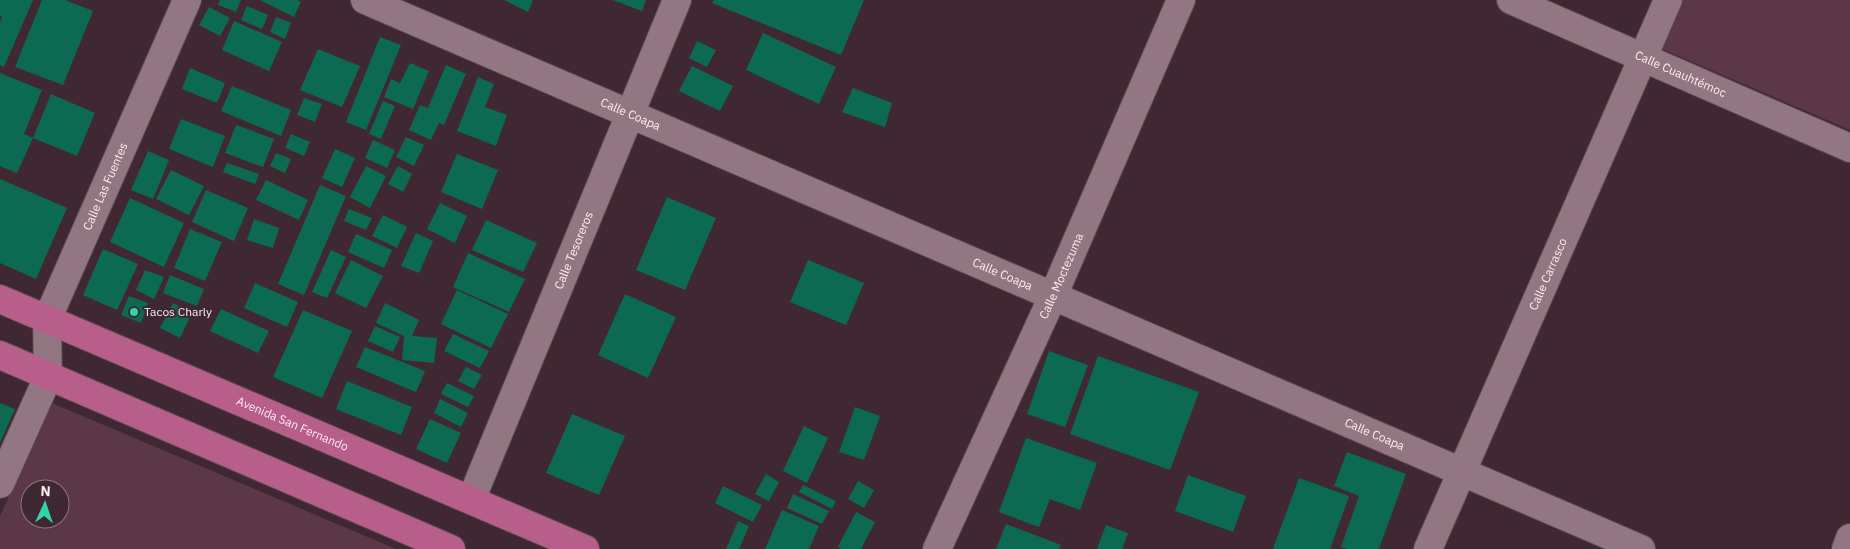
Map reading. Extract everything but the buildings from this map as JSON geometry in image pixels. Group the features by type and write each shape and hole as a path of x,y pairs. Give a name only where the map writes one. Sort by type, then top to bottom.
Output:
{"main road":[{"name":"Avenida San Fernando","path":"0,298 47,320 584,549"},
{"path":"0,355 451,549"}],"street":[{"name":"Calle Las Fuentes","path":"48,377 47,320 187,0"},
{"name":"Calle Coapa","path":"365,0 1641,549"},
{"name":"Calle Tesoreros","path":"471,500 677,0"},
{"name":"Calle Moctezuma","path":"937,549 1053,296 1182,0"},
{"name":"Calle Cuauhtémoc","path":"1511,0 1850,148"},
{"name":"Calle Carrasco","path":"1428,549 1668,0"},
{"path":"0,484 48,377"},
{"path":"1846,549 1850,538"}],"shaded area":[{"path":"1682,0 1850,0 1850,130 1660,48"},
{"path":"52,403 396,549 0,549 0,516"}],"place":[{"name":"Tacos Charly","path":"134,312"}]}
